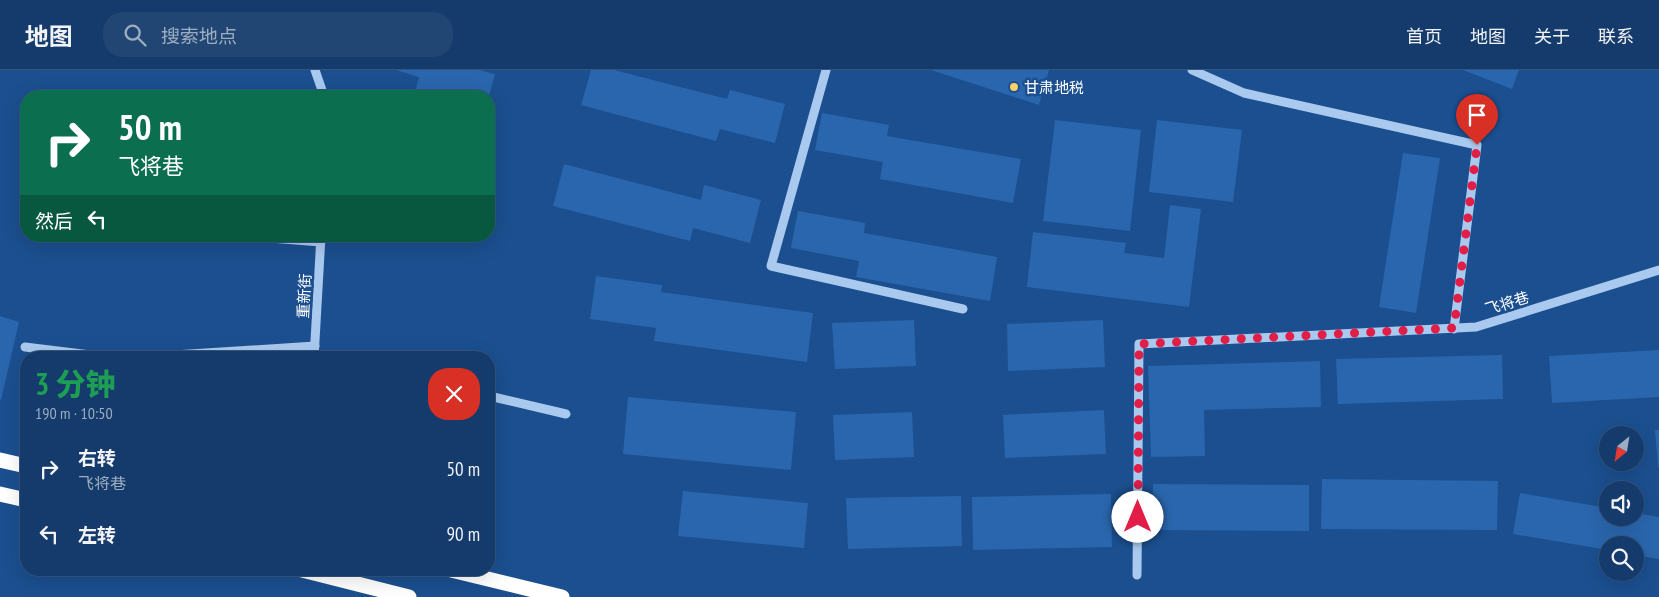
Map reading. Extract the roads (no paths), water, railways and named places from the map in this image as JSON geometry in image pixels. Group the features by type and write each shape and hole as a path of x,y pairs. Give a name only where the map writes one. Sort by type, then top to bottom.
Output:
{"highway":[{"path":"0,460 20,465"},
{"path":"0,494 20,499"},
{"path":"326,576 409,597"},
{"path":"476,576 562,597"}],"street":[{"path":"315,70 322,90"},
{"path":"826,70 770,266 963,309"},
{"path":"1192,70 1244,93 1477,145 1454,328"},
{"name":"重新街","path":"316,351 321,242"},
{"name":"飞将巷","path":"1137,575 1139,344 1476,327 1659,270"},
{"path":"25,347 58,351"},
{"path":"495,397 566,414"}],"place":[{"name":"甘肃地税","path":"1014,87"}]}
